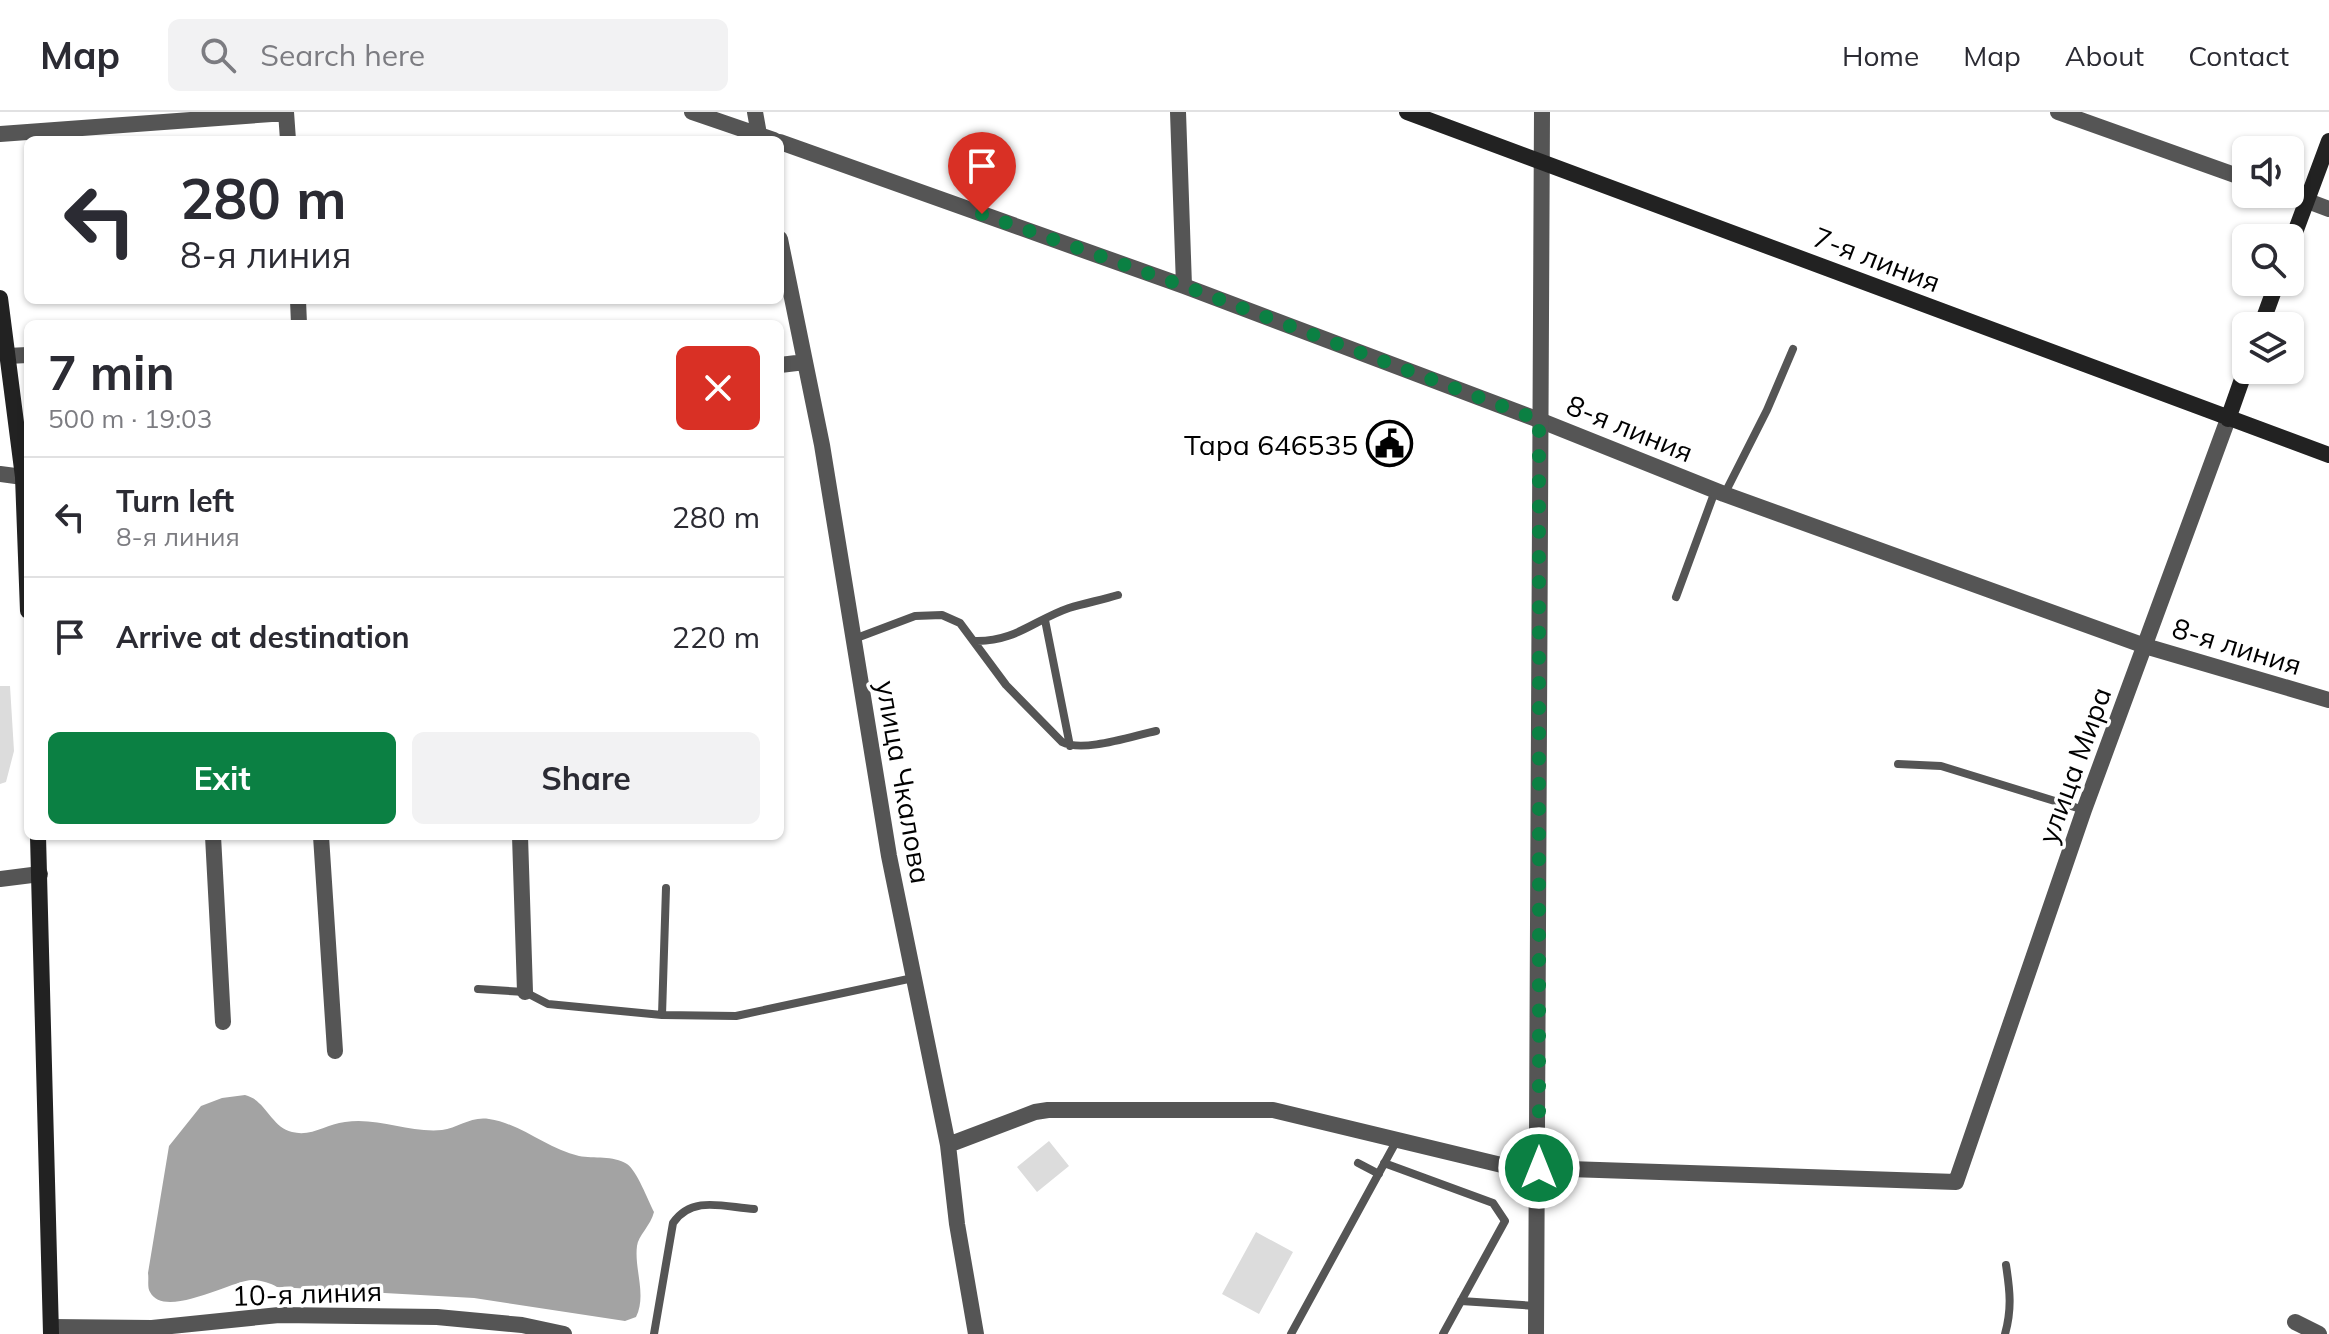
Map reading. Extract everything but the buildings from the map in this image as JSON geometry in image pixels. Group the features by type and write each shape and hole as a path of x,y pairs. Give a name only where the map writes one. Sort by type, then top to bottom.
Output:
{"main road":[{"name":"7-я линия","path":"1407,112 2329,455"},
{"path":"2298,224 2329,141"},
{"path":"0,298 24,502"},
{"name":"улица Мира","path":"2228,419 2240,384"},
{"path":"38,840 51,1331"}],"street":[{"path":"0,134 286,112 288,136"},
{"path":"692,112 758,136"},
{"path":"755,112 763,136"},
{"path":"1178,112 1184,286"},
{"path":"1536,1334 1542,112"},
{"path":"2058,112 2081,116 2232,174"},
{"name":"8-я линия","path":"784,143 1184,286 1720,492 2145,646 2329,700"},
{"path":"2306,200 2329,209"},
{"name":"улица Чкалова","path":"784,259 822,445 889,856 948,1145 957,1224 976,1334"},
{"path":"7,356 24,355"},
{"path":"784,365 805,362"},
{"name":"улица Мира","path":"1539,1171 1956,1182 2084,810 2228,419"},
{"path":"0,474 23,477"},
{"path":"213,840 223,1022"},
{"path":"321,840 335,1051"},
{"path":"520,840 525,992"},
{"path":"0,879 40,874"},
{"path":"948,1145 1035,1112 1273,1110 1539,1171"},
{"name":"10-я линия","path":"51,1331 152,1328 279,1315 437,1317 522,1325 564,1334"},
{"path":"2293,1328 2319,1334"}],"lane":[{"path":"1676,597 1720,492 1767,410 1793,349"},
{"path":"975,641 994,641 1021,633 1067,609 1118,595"},
{"path":"854,640 915,616 942,615 960,623 1006,685 1062,742 1070,746 1088,746 1156,731"},
{"path":"1045,620 1070,746"},
{"path":"1898,764 1941,766 2084,810"},
{"path":"662,1015 666,888"},
{"path":"478,989 525,992 548,1004 662,1015 736,1016 913,978"},
{"path":"1291,1334 1398,1139"},
{"path":"1358,1163 1379,1174"},
{"path":"1384,1163 1493,1203 1505,1221 1443,1334"},
{"path":"654,1334 673,1223 681,1211 700,1205 754,1209"},
{"path":"2005,1334 2012,1295 2006,1265"},
{"path":"1461,1301 1537,1306"}],"shaded area":[{"path":"0,686 10,686 14,751 6,782 0,784"},
{"path":"245,1095 258,1102 279,1125 292,1132 313,1132 338,1123 357,1121 442,1130 476,1119 489,1119 512,1126 567,1153 616,1159 627,1164 654,1212 637,1246 640,1300 636,1317 625,1321 474,1298 277,1287 252,1280 183,1301 158,1300 149,1290 148,1273 169,1146 201,1106 222,1098"},
{"path":"1049,1141 1069,1166 1037,1192 1017,1167"},
{"path":"1256,1232 1293,1252 1259,1314 1222,1294"}],"place":[{"name":"Тара 646535","path":"1389,444"}],"route":[{"path":"982,214 1184,286 1539,420 1539,1168"}]}
